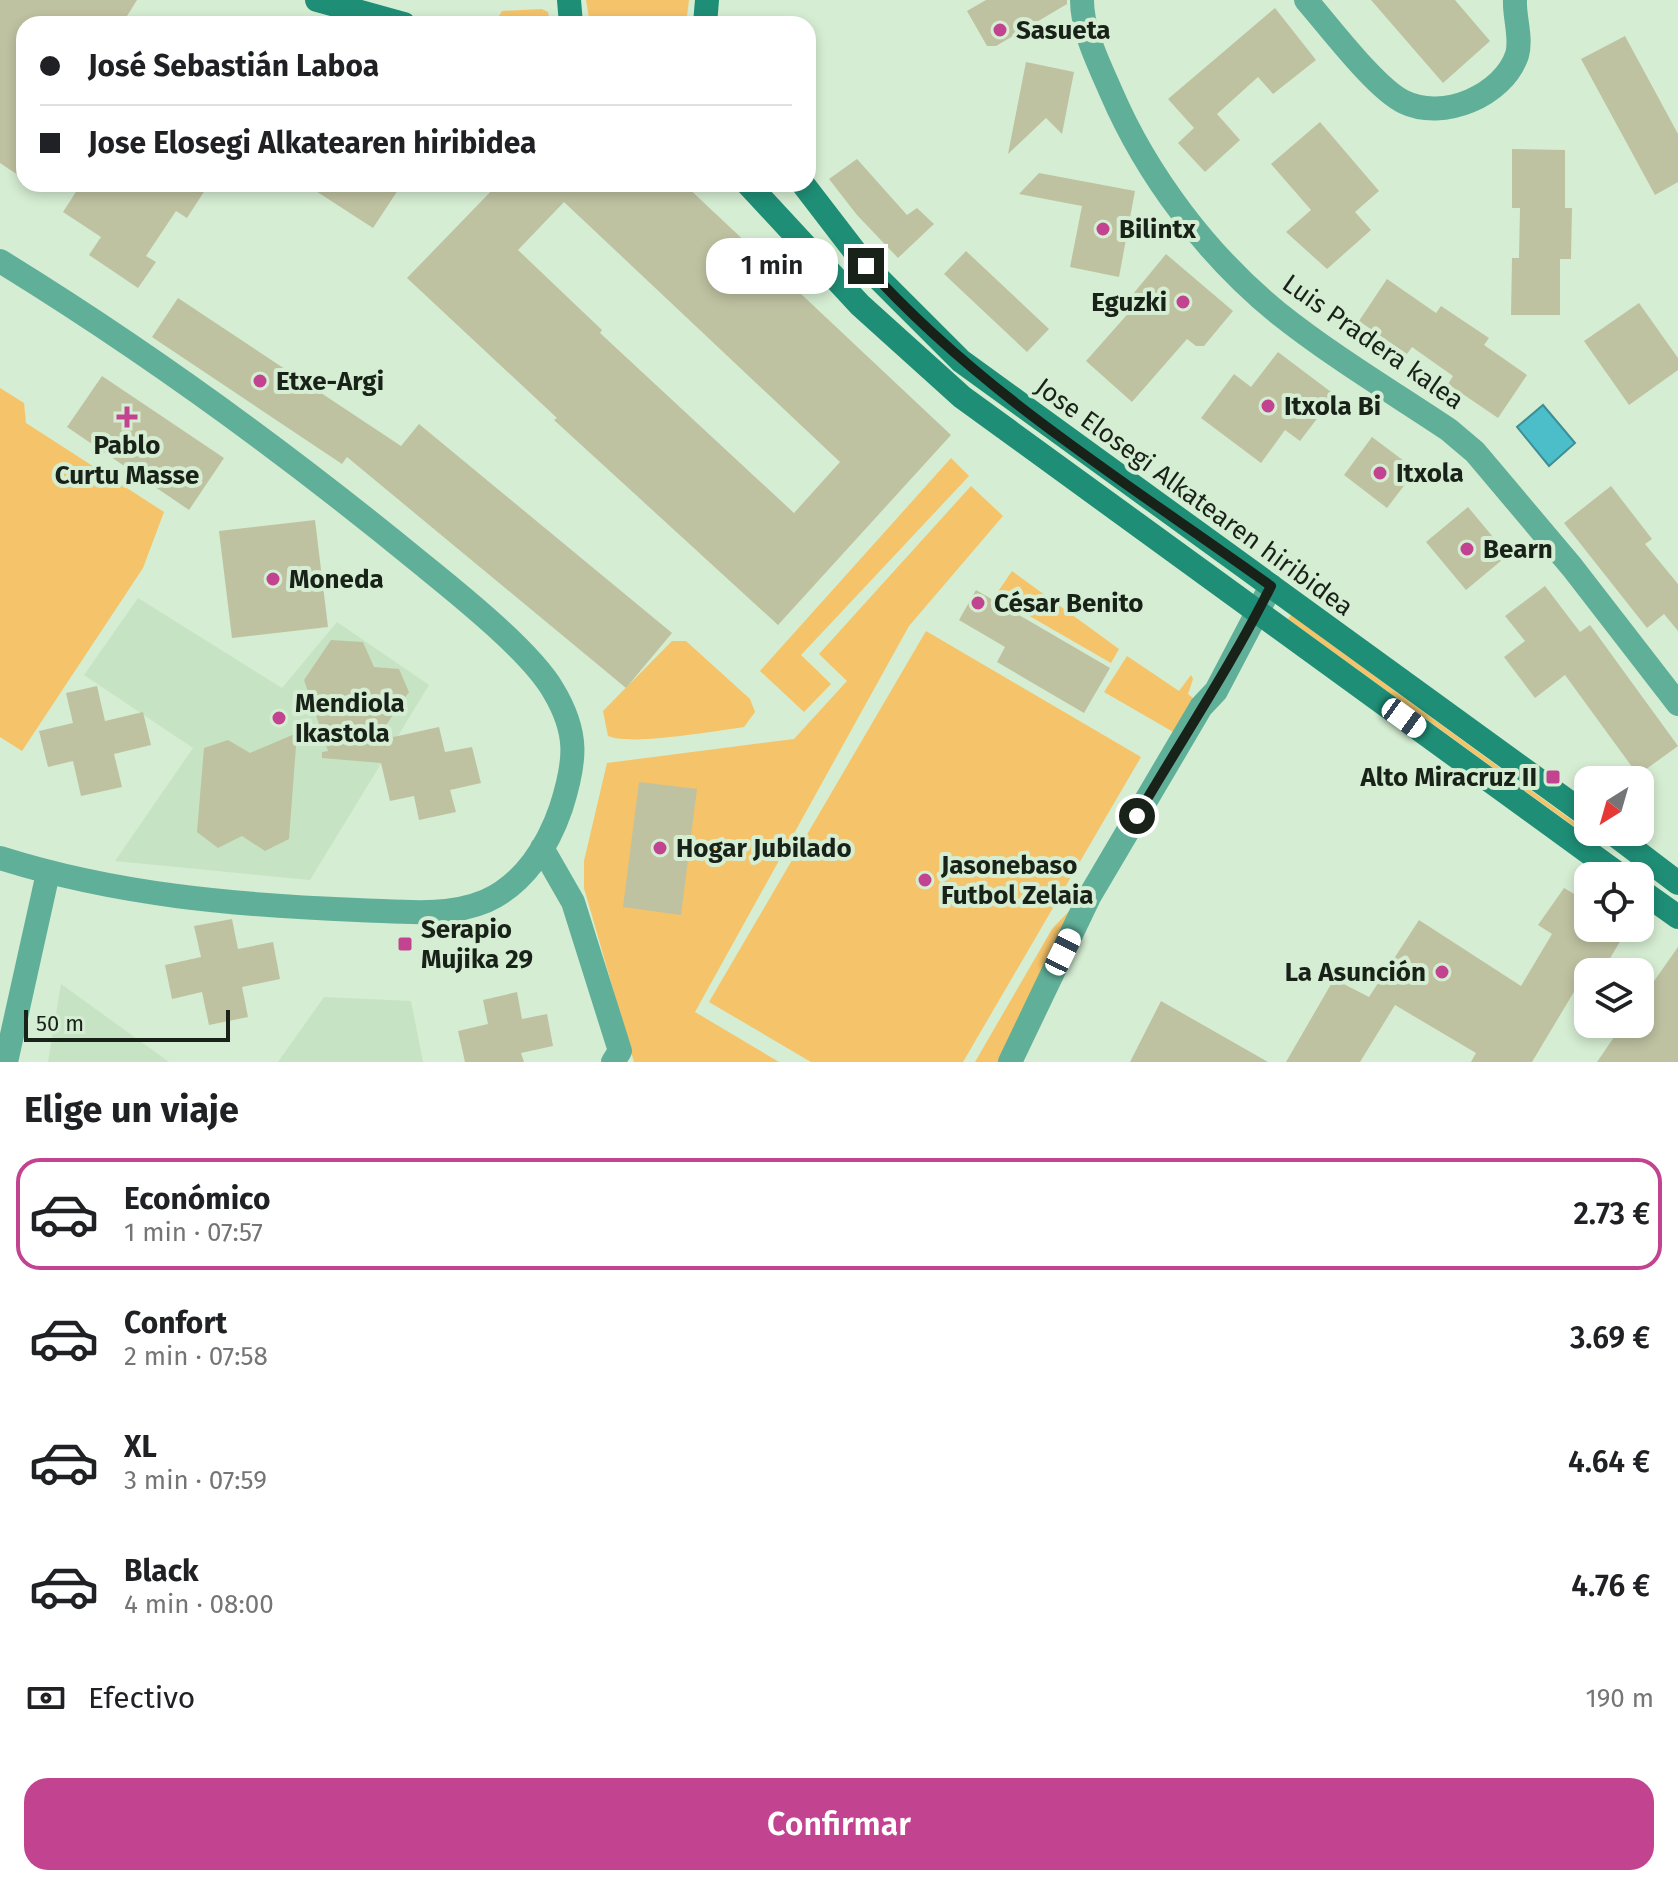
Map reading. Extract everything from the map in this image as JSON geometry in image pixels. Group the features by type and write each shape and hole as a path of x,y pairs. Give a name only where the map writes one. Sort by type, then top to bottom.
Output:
{"main road":[{"path":"317,0 375,16"},
{"path":"755,192 860,305 962,397 1602,862"},
{"name":"Jose Elosegi Alkatearen hiribidea","path":"809,192 866,266 961,361 1574,806"},
{"path":"1629,846 1677,882"}],"street":[{"name":"Luis Pradera kalea","path":"1082,0 1091,41 1132,137 1185,216 1214,250 1278,313 1449,430 1475,452 1572,567 1678,704"},
{"path":"1306,0 1403,102 1425,108 1450,108 1482,96 1501,81 1517,54 1515,0"},
{"path":"0,261 267,440 459,594 551,686 571,722 573,751 567,788 542,848 518,882 485,901 440,912 182,899 48,873 0,858"},
{"path":"1010,1062 1089,897 1230,664 1271,586"},
{"path":"542,848 573,902 620,1051 613,1062"},
{"path":"6,1062 48,873"},
{"path":"1669,911 1677,882"}],"shaded area":[{"path":"586,0 689,0 687,16 589,16"},
{"path":"542,9 549,16 499,16 502,11"},
{"path":"0,388 24,403 26,423 164,512 143,568 22,751 0,737"},
{"path":"951,458 969,476 801,655 831,684 804,712 760,671"},
{"path":"971,486 1003,516 909,626 695,1012 779,1062 634,1062 584,888 584,861 607,763 794,739 847,681 819,654"},
{"path":"1012,571 1119,649 1111,663 995,596"},
{"name":"Mendiola Ikastola","path":"138,598 282,688 337,622 429,685 310,880 115,861 193,748 84,675"},
{"path":"1291,615 1574,822 1574,826 1288,619"},
{"name":"Jasonebaso Futbol Zelaia","path":"926,631 1141,757 963,1062 811,1062 709,1002"},
{"path":"672,641 686,641 750,699 755,712 744,727 654,739 608,736 603,711"},
{"path":"1127,656 1179,691 1191,675 1193,679 1188,694 1194,699 1175,733 1104,692"},
{"path":"1071,909 999,1062 975,1062 1052,929"},
{"path":"61,984 169,1062 48,1062"},
{"path":"324,997 411,1001 423,1062 278,1062"}],"water":[{"path":"1543,405 1575,443 1549,466 1517,427"}],"building":[{"path":"0,0 137,0 127,16 16,16 16,174 0,163"},
{"name":"Sasueta","path":"986,0 1067,0 1067,4 996,46 987,46 967,11"},
{"path":"1371,0 1455,0 1490,41 1443,83"},
{"path":"1275,8 1316,60 1273,94 1258,77 1217,114 1240,140 1205,172 1178,143 1194,128 1168,99"},
{"path":"1625,36 1678,134 1678,182 1655,195 1581,59"},
{"path":"1026,62 1074,72 1062,134 1046,118 1008,154"},
{"path":"1320,122 1379,191 1355,212 1371,230 1327,269 1286,232 1311,210 1271,164"},
{"path":"1512,149 1565,150 1565,208 1572,208 1571,259 1560,259 1560,315 1511,315 1512,258 1519,258 1520,208 1512,208"},
{"path":"857,159 907,215 917,208 934,224 898,258 857,215 829,179"},
{"name":"Bilintx","path":"1039,173 1135,191 1119,277 1070,267 1082,206 1019,194"},
{"path":"76,192 204,192 187,218 176,211 146,256 156,262 138,288 89,255 101,237 63,212"},
{"path":"317,192 397,192 373,228"},
{"path":"490,192 693,192 951,435 778,625 554,420 557,418 407,278","holes":["564,202 840,462 794,513 600,333 602,330 518,250"]},
{"path":"966,251 1049,329 1027,352 944,274"},
{"path":"1166,254 1233,311 1204,346 1196,346 1187,339 1132,402 1086,361 1140,300 1133,294"},
{"path":"1387,279 1436,313 1441,306 1489,338 1484,345 1527,375 1498,418 1448,384 1453,376 1412,347 1407,354 1359,321"},
{"path":"178,298 401,446 419,424 672,633 626,688 347,457 342,464 152,337"},
{"path":"1639,303 1678,358 1678,370 1629,405 1584,341"},
{"name":"Itxola Bi","path":"1278,352 1335,395 1300,441 1285,430 1261,463 1201,418 1234,374 1251,387"},
{"path":"102,376 224,458 189,510 67,427"},
{"name":"Itxola","path":"1372,437 1416,470 1387,508 1344,475"},
{"path":"1611,486 1652,539 1645,544 1678,584 1678,631 1664,614 1647,628 1564,523"},
{"name":"Bearn","path":"1468,507 1508,555 1466,590 1426,542"},
{"name":"Moneda","path":"315,520 328,627 232,638 219,531"},
{"path":"1545,586 1580,632 1590,625 1678,746 1650,766 1631,766 1565,675 1535,698 1504,657 1525,641 1505,616"},
{"path":"976,590 1110,668 1084,713 997,662 1005,647 959,620"},
{"path":"331,640 363,642 374,667 399,669 409,692 375,741 439,727 445,752 472,747 481,783 450,790 456,812 419,820 414,796 390,801 381,763 322,758 322,752 328,751 304,680"},
{"path":"97,686 105,721 143,712 151,745 114,754 122,787 81,796 73,761 48,767 39,731 73,723 66,693"},
{"path":"297,733 289,839 265,851 242,836 218,848 197,832 204,748 228,740 250,753"},
{"name":"Hogar Jubilado","path":"639,782 697,789 681,915 623,907"},
{"name":"La Asunción","path":"1564,888 1574,894 1574,942 1620,942 1610,958 1574,958 1574,992 1532,1062 1471,1062 1476,1053 1395,1005 1360,1062 1286,1062 1334,979 1369,997 1419,920 1521,986 1552,934 1538,925"},
{"path":"232,919 238,949 273,942 280,979 242,987 248,1017 209,1025 202,992 172,999 165,965 201,957 194,926"},
{"path":"1678,947 1678,1062 1597,1062 1613,1038 1654,1038 1654,981"},
{"path":"517,992 522,1019 547,1014 553,1046 521,1053 524,1062 465,1062 458,1031 488,1024 483,1000"},
{"name":"La Asunción","path":"1161,1001 1268,1062 1130,1062"}],"place":[{"name":"Sasueta","path":"1000,30"},
{"name":"Bilintx","path":"1103,229"},
{"name":"Eguzki","path":"1183,302"},
{"name":"Etxe-Argi","path":"260,381"},
{"name":"Itxola Bi","path":"1268,406"},
{"name":"Pablo Curtu Masse","path":"127,417"},
{"name":"Itxola","path":"1380,473"},
{"name":"Bearn","path":"1467,549"},
{"name":"Moneda","path":"273,579"},
{"name":"César Benito","path":"978,603"},
{"name":"Mendiola Ikastola","path":"279,718"},
{"name":"Alto Miracruz II","path":"1553,777"},
{"name":"Hogar Jubilado","path":"660,848"},
{"name":"Jasonebaso Futbol Zelaia","path":"925,880"},
{"name":"Serapio Mujika 29","path":"405,944"},
{"name":"La Asunción","path":"1442,972"}],"route":[{"path":"866,266 927,330 996,389 1271,586 1216,691 1201,707 1137,816"}]}
